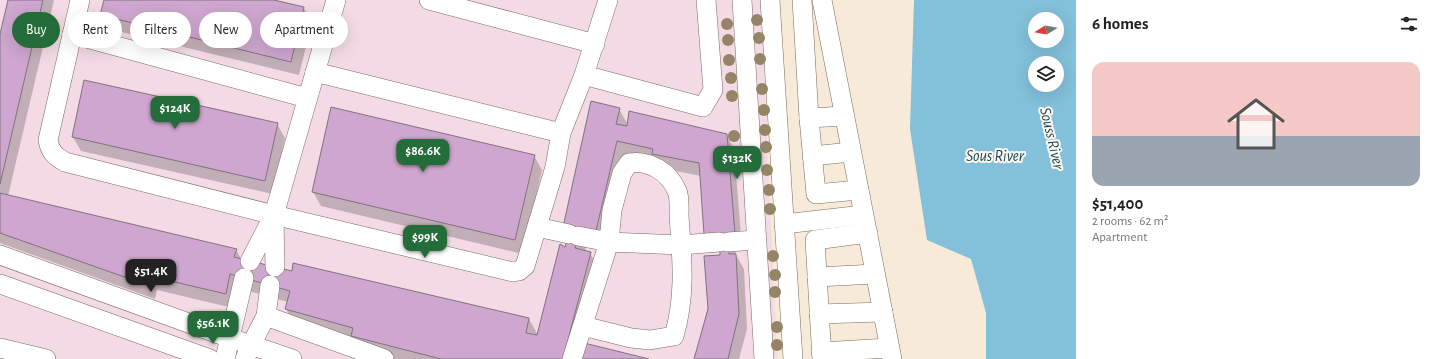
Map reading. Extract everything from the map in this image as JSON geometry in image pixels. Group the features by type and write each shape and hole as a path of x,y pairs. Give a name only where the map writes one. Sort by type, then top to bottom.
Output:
{"street":[{"path":"77,12 80,0"},
{"path":"225,359 247,270 274,215 336,0"},
{"path":"429,0 595,44"},
{"path":"69,48 48,140 49,148 56,157 65,162 274,215 513,272 519,271 525,266 555,167 561,133 595,44 608,0"},
{"path":"584,75 703,107 713,90 706,0"},
{"path":"742,0 764,359"},
{"path":"770,0 793,359"},
{"path":"833,238 828,206 816,194 806,79 802,2 822,1 868,234 890,354 822,355 815,240 833,238 868,234"},
{"path":"804,42 829,40"},
{"path":"122,48 307,98"},
{"path":"315,72 561,133"},
{"path":"806,79 837,77"},
{"path":"809,118 844,116"},
{"path":"812,156 851,152"},
{"path":"572,359 609,242 612,210 622,173 629,163 638,162 649,164 669,177 678,193 683,285 678,321 674,336 650,340 631,338 583,326"},
{"path":"783,218 828,206 861,203"},
{"path":"828,206 861,203"},
{"path":"248,352 266,316 273,276 274,215"},
{"path":"537,227 609,242 682,245 756,240"},
{"path":"0,255 230,338 248,352 292,359"},
{"path":"817,277 875,274"},
{"path":"0,284 210,359"},
{"path":"819,314 883,312"},
{"path":"266,316 384,359"},
{"path":"0,348 44,359"}],"shaded area":[{"path":"0,0 761,0 777,359 0,359"}],"water":[{"name":"Sous River","path":"914,0 1076,0 1076,359 986,359 986,313 971,259 927,240 910,129"}],"building":[{"path":"8,0 43,0 40,12 12,12 12,48 32,48 0,184 0,34"},
{"path":"104,0 274,0 304,7 303,12 260,12 260,48 294,48 291,62 234,48 252,48 252,12 199,12 199,39 191,37 191,12 130,12 130,22 122,20 122,12 101,12"},
{"path":"84,80 278,123 265,181 72,137"},
{"path":"591,101 620,108 616,124 627,126 629,111 727,134 735,234 728,235 729,254 736,254 739,314 728,359 694,359 708,309 704,256 720,255 719,236 704,234 699,163 652,154 653,149 617,141 595,235 579,231 575,248 591,252 563,359 441,359 351,336 353,328 285,309 290,291 230,274 226,294 149,276 147,285 0,233 0,193 237,249 234,257 275,267 292,271 293,263 529,318 526,333 537,335 560,244 565,247 569,234 563,227"},
{"path":"331,107 535,155 515,240 312,192"},
{"path":"580,342 649,359 576,359"}],"water label":[{"name":"Souss River","path":"1053,138"}]}
